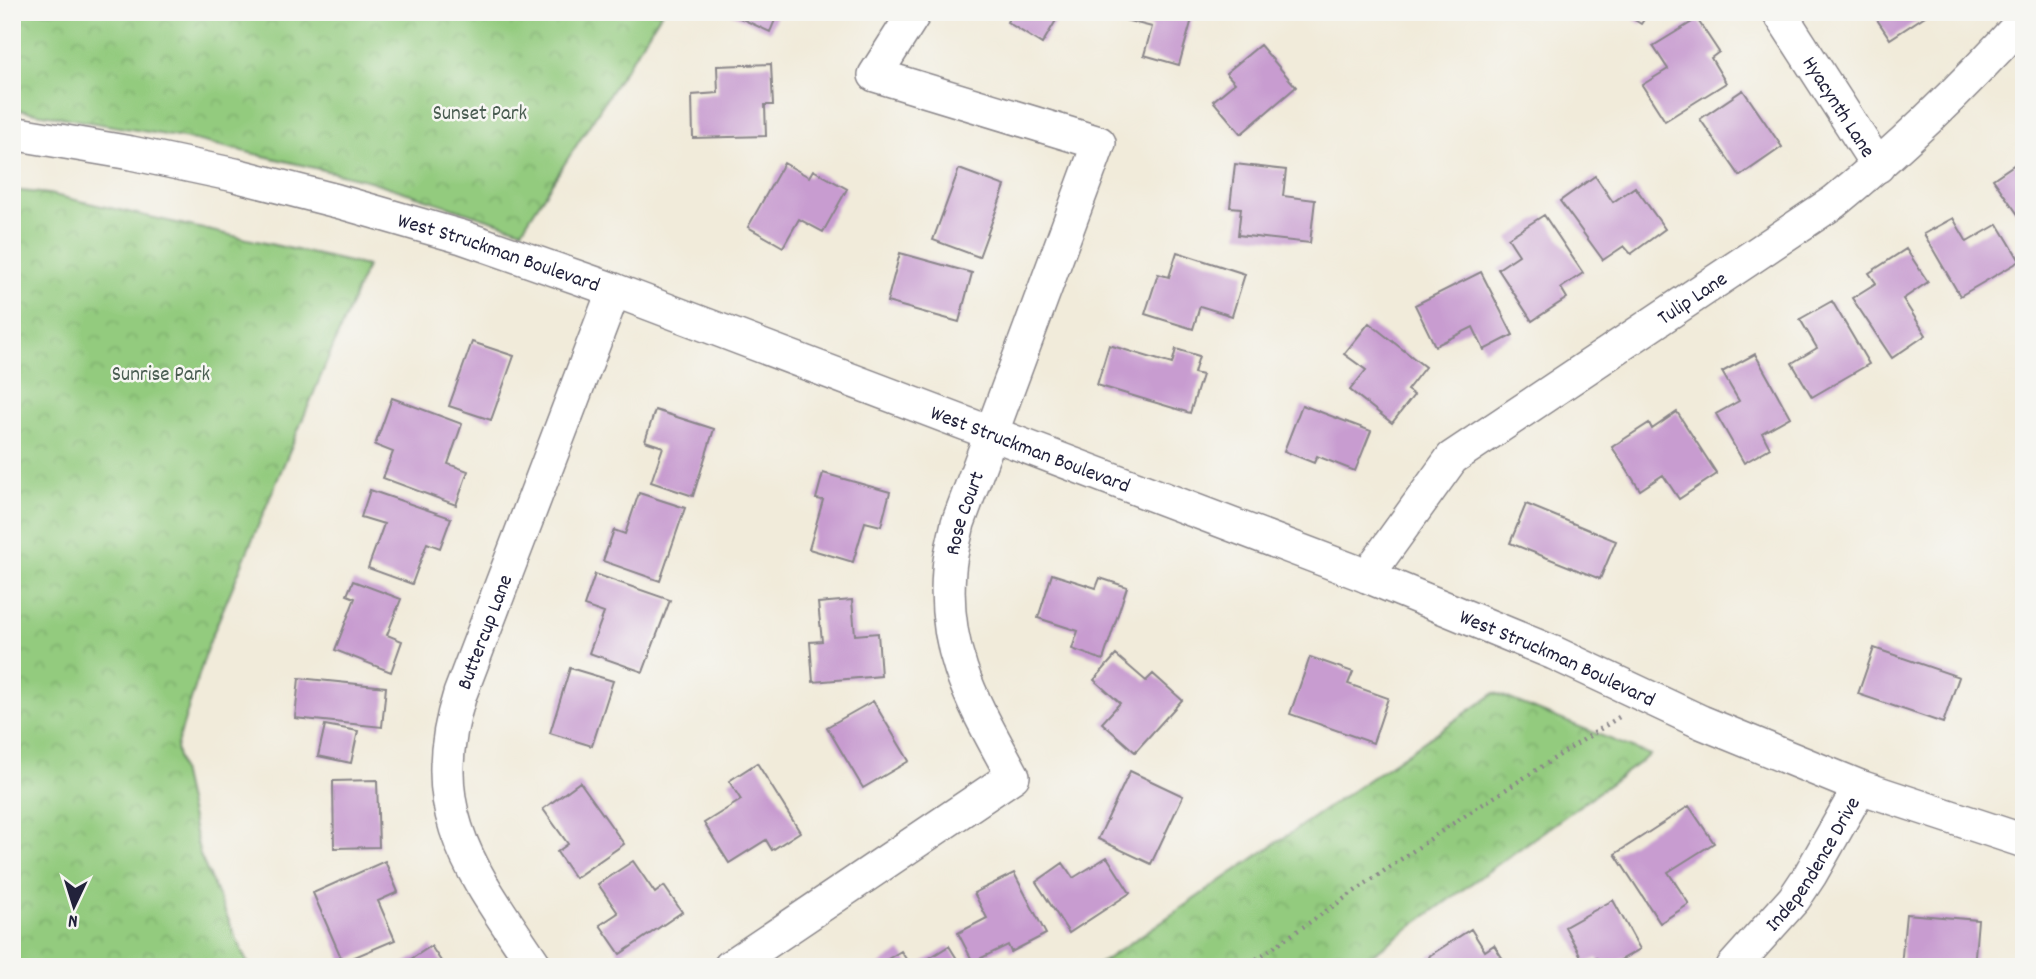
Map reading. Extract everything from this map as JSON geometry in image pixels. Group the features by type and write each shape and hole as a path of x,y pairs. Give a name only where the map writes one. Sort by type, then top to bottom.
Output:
{"street":[{"name":"Rose Court","path":"730,967 1013,776 971,697 954,652 948,598 949,568 958,523 1099,143 875,75 915,12"},
{"name":"Hyacynth Lane","path":"1779,12 1878,166"},
{"name":"Tulip Lane","path":"1367,576 1452,458 1834,202 1878,166 1980,68 2024,20"},
{"name":"West Struckman Boulevard","path":"12,133 131,153 337,201 462,237 614,290 1367,576 1554,653 1701,722 1860,787 2024,841"},
{"name":"Buttercup Lane","path":"536,967 487,892 463,849 449,808 446,761 451,724 460,694 614,290"},
{"name":"Independence Drive","path":"1733,967 1794,899 1860,787"}],"path":[{"path":"1245,967 1452,824 1649,698"}],"green space":[{"name":"Sunset Park","path":"12,12 662,12 522,230 370,181 195,140 12,109"},
{"name":"Sunrise Park","path":"12,190 49,194 367,266 209,643 176,748 200,855 251,967 12,967"},
{"path":"1495,693 1650,755 1355,967 1095,967"}],"building":[{"path":"727,12 788,12 786,17 778,13 770,32"},
{"path":"1013,12 1061,12 1042,44 1007,22"},
{"path":"1123,12 1194,12 1179,65 1144,55 1152,27 1121,19"},
{"path":"1622,12 1649,12 1641,24"},
{"path":"1872,12 1922,12 1925,16 1890,39"},
{"path":"1697,19 1719,52 1711,58 1726,83 1665,121 1642,85 1668,69 1653,46"},
{"path":"1260,45 1296,87 1241,134 1213,101 1235,83 1226,73"},
{"path":"771,64 773,105 765,105 766,136 693,138 692,95 718,93 717,66"},
{"path":"1743,90 1782,147 1740,176 1700,119"},
{"path":"2024,158 2024,223 1993,179"},
{"path":"784,163 809,177 813,170 847,189 823,232 799,219 783,247 748,227"},
{"path":"1235,164 1286,170 1283,196 1315,200 1310,243 1238,235 1241,208 1230,207"},
{"path":"959,169 1005,186 979,257 933,240"},
{"path":"1595,176 1613,202 1635,187 1665,229 1631,254 1624,246 1603,260 1560,201"},
{"path":"1544,215 1583,273 1561,288 1567,298 1532,321 1498,269 1519,255 1508,238"},
{"path":"1953,218 1967,242 1998,224 2020,261 1960,296 1924,234"},
{"path":"1906,249 1928,282 1903,299 1926,335 1892,358 1852,298 1876,283 1869,273"},
{"path":"1177,252 1245,274 1232,316 1200,306 1193,329 1145,314 1158,274 1169,277"},
{"path":"900,253 972,273 959,322 887,302"},
{"path":"1481,272 1513,335 1484,350 1473,327 1435,346 1415,305"},
{"path":"1832,301 1869,364 1812,397 1792,363 1817,348 1800,319"},
{"path":"1369,323 1425,367 1407,390 1414,395 1392,423 1350,390 1366,370 1344,354"},
{"path":"472,342 514,356 491,420 449,406"},
{"path":"1109,345 1172,364 1176,349 1199,356 1194,373 1202,375 1190,413 1097,385"},
{"path":"1755,354 1790,417 1762,433 1770,448 1744,463 1716,414 1739,401 1722,372"},
{"path":"392,398 462,424 448,464 468,471 456,505 383,478 393,452 375,445"},
{"path":"1302,405 1371,431 1355,471 1317,456 1314,463 1284,451"},
{"path":"655,410 714,429 693,496 651,482 663,447 645,441"},
{"path":"1677,412 1717,474 1679,499 1663,475 1640,490 1612,447 1649,423 1652,429"},
{"path":"823,473 890,492 881,526 865,522 853,562 809,549 823,500 816,499"},
{"path":"370,490 451,518 440,548 427,543 412,584 368,568 384,524 361,517"},
{"path":"639,493 685,508 660,581 603,561 614,530 625,534"},
{"path":"1526,504 1616,541 1600,579 1510,543"},
{"path":"595,574 670,600 643,672 589,653 604,613 584,606"},
{"path":"1052,574 1096,588 1100,578 1127,587 1103,660 1072,649 1078,631 1038,618"},
{"path":"353,581 401,599 387,635 402,641 391,672 335,650 355,598 347,595"},
{"path":"852,600 855,635 878,633 881,676 813,682 810,642 822,641 818,603"},
{"path":"1874,648 1959,677 1943,723 1858,694"},
{"path":"1116,655 1146,681 1153,674 1182,700 1135,752 1102,723 1120,703 1094,680"},
{"path":"1310,657 1353,672 1348,684 1388,698 1373,743 1290,714"},
{"path":"570,668 613,681 592,746 550,733"},
{"path":"299,678 386,687 382,727 295,718"},
{"path":"873,701 909,761 863,788 827,727"},
{"path":"325,725 358,731 351,763 318,756"},
{"path":"757,763 800,832 772,850 766,840 729,863 704,823 741,800 729,781"},
{"path":"1130,771 1183,796 1151,864 1098,839"},
{"path":"377,780 379,847 334,848 333,781"},
{"path":"580,782 624,844 575,878 557,852 568,844 543,809"},
{"path":"1689,806 1714,843 1668,872 1689,904 1660,923 1615,854"},
{"path":"1107,857 1130,893 1069,933 1036,882 1063,863 1073,878"},
{"path":"385,861 398,892 378,901 395,940 343,962 313,893"},
{"path":"633,861 655,893 664,886 682,912 620,954 600,925 618,913 598,884"},
{"path":"1014,873 1046,934 1011,952 1008,945 973,962 958,933 987,918 974,893"},
{"path":"1613,900 1640,949 1608,967 1602,967 1597,958 1585,964 1565,927"},
{"path":"1906,914 1978,920 1974,967 1901,966"},
{"path":"1471,929 1485,951 1494,945 1508,967 1436,967 1429,956"},
{"path":"431,946 445,967 399,967"},
{"path":"949,946 962,967 915,967"},
{"path":"901,951 911,967 875,967"}]}
